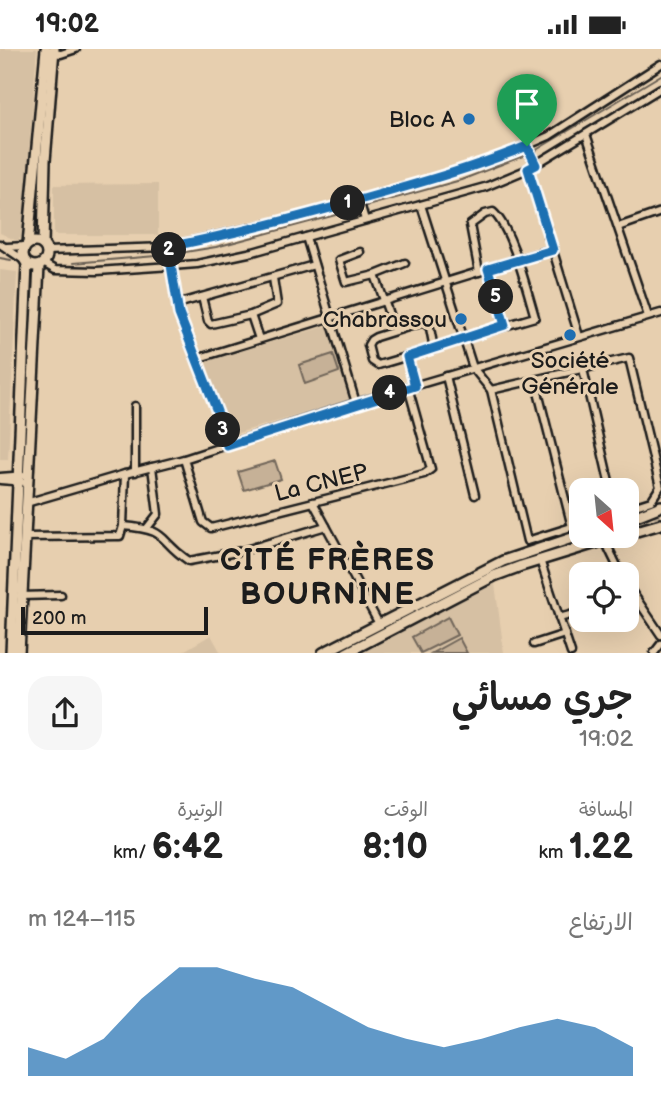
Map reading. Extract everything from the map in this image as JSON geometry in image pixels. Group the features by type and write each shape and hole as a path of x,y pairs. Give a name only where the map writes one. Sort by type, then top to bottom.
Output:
{"street":[{"path":"50,51 61,54 76,49"},
{"path":"19,653 25,504 22,479 26,263 23,252 27,245 50,51"},
{"path":"11,653 22,479 41,264 45,248 50,51"},
{"path":"3,245 27,245 36,242 45,248 168,247 360,202 527,147 583,116 661,64"},
{"path":"3,245 26,263 41,264 55,270 97,271 197,264 253,252 365,218 485,187 528,169 535,162 661,88"},
{"path":"586,134 648,316"},
{"path":"527,147 535,162"},
{"path":"528,169 579,336"},
{"path":"360,202 365,218"},
{"path":"421,205 473,368 491,390 530,552"},
{"path":"434,349 427,323 420,322 371,340 368,345 372,361 378,365 407,357 434,349 464,340 535,317 518,260 499,217 493,212 485,214 470,225 479,272"},
{"path":"618,227 661,212"},
{"path":"306,237 356,403"},
{"path":"168,247 177,304 220,419 227,446"},
{"path":"196,359 553,250"},
{"path":"360,252 339,260 346,282 375,275 405,263"},
{"path":"177,304 314,265"},
{"path":"488,269 505,325"},
{"path":"375,275 395,331"},
{"path":"202,297 211,324 251,314 277,304 273,278"},
{"path":"25,504 184,459 356,403 661,313"},
{"path":"251,314 259,339"},
{"path":"407,357 412,386"},
{"path":"491,390 629,358 660,487 651,501 639,505"},
{"path":"583,369 608,478"},
{"path":"446,376 475,495"},
{"path":"535,380 569,515"},
{"name":"La CNEP","path":"184,459 203,522 211,528 424,474 431,469 412,386"},
{"path":"135,406 135,471"},
{"path":"147,528 158,514 152,467"},
{"path":"23,537 120,536 123,526 125,474"},
{"path":"0,478 22,479"},
{"path":"313,502 379,624"},
{"path":"639,515 661,506"},
{"path":"639,531 661,524"},
{"path":"123,526 147,528 160,533 189,561 242,551 326,526"},
{"path":"527,541 569,528"},
{"path":"323,653 503,561 569,539"},
{"path":"346,653 494,576 581,548"},
{"path":"540,560 571,653"},
{"path":"20,596 61,595"},
{"path":"639,602 661,635"},
{"path":"559,618 569,615"},
{"path":"534,644 565,634"},
{"path":"654,653 661,644"}],"shaded area":[{"path":"0,49 37,49 23,236 17,241 0,233"},
{"path":"158,184 158,235 54,235 54,185"},
{"path":"0,270 17,272 8,459 0,459"},
{"path":"330,325 352,400 227,436 206,361"},
{"path":"333,354 339,372 305,384 299,365"},
{"path":"275,461 281,479 244,490 238,472"},
{"path":"495,584 504,653 359,653"},
{"path":"448,617 457,635 421,653 412,637"},
{"path":"211,635 221,653 180,653"},
{"path":"459,638 467,653 432,653"}],"waterway":[{"path":"533,152 661,75"},
{"path":"363,207 461,180 528,154"},
{"path":"173,254 216,247 358,209"},
{"path":"73,263 168,255"},
{"path":"0,258 11,260"}],"tunnel":[{"path":"639,523 661,516"}],"place":[{"name":"Bloc A","path":"469,119"},
{"name":"Chabrassou","path":"461,319"},
{"name":"Société Générale","path":"570,335"}],"district":[{"name":"CITÉ FRÈRES BOURNINE","path":"328,578"}],"route":[{"path":"527,146 536,165 528,169 553,250 488,269 505,325 407,357 415,386 227,446 220,419 179,314 168,247 299,217 421,183 527,146"}]}
